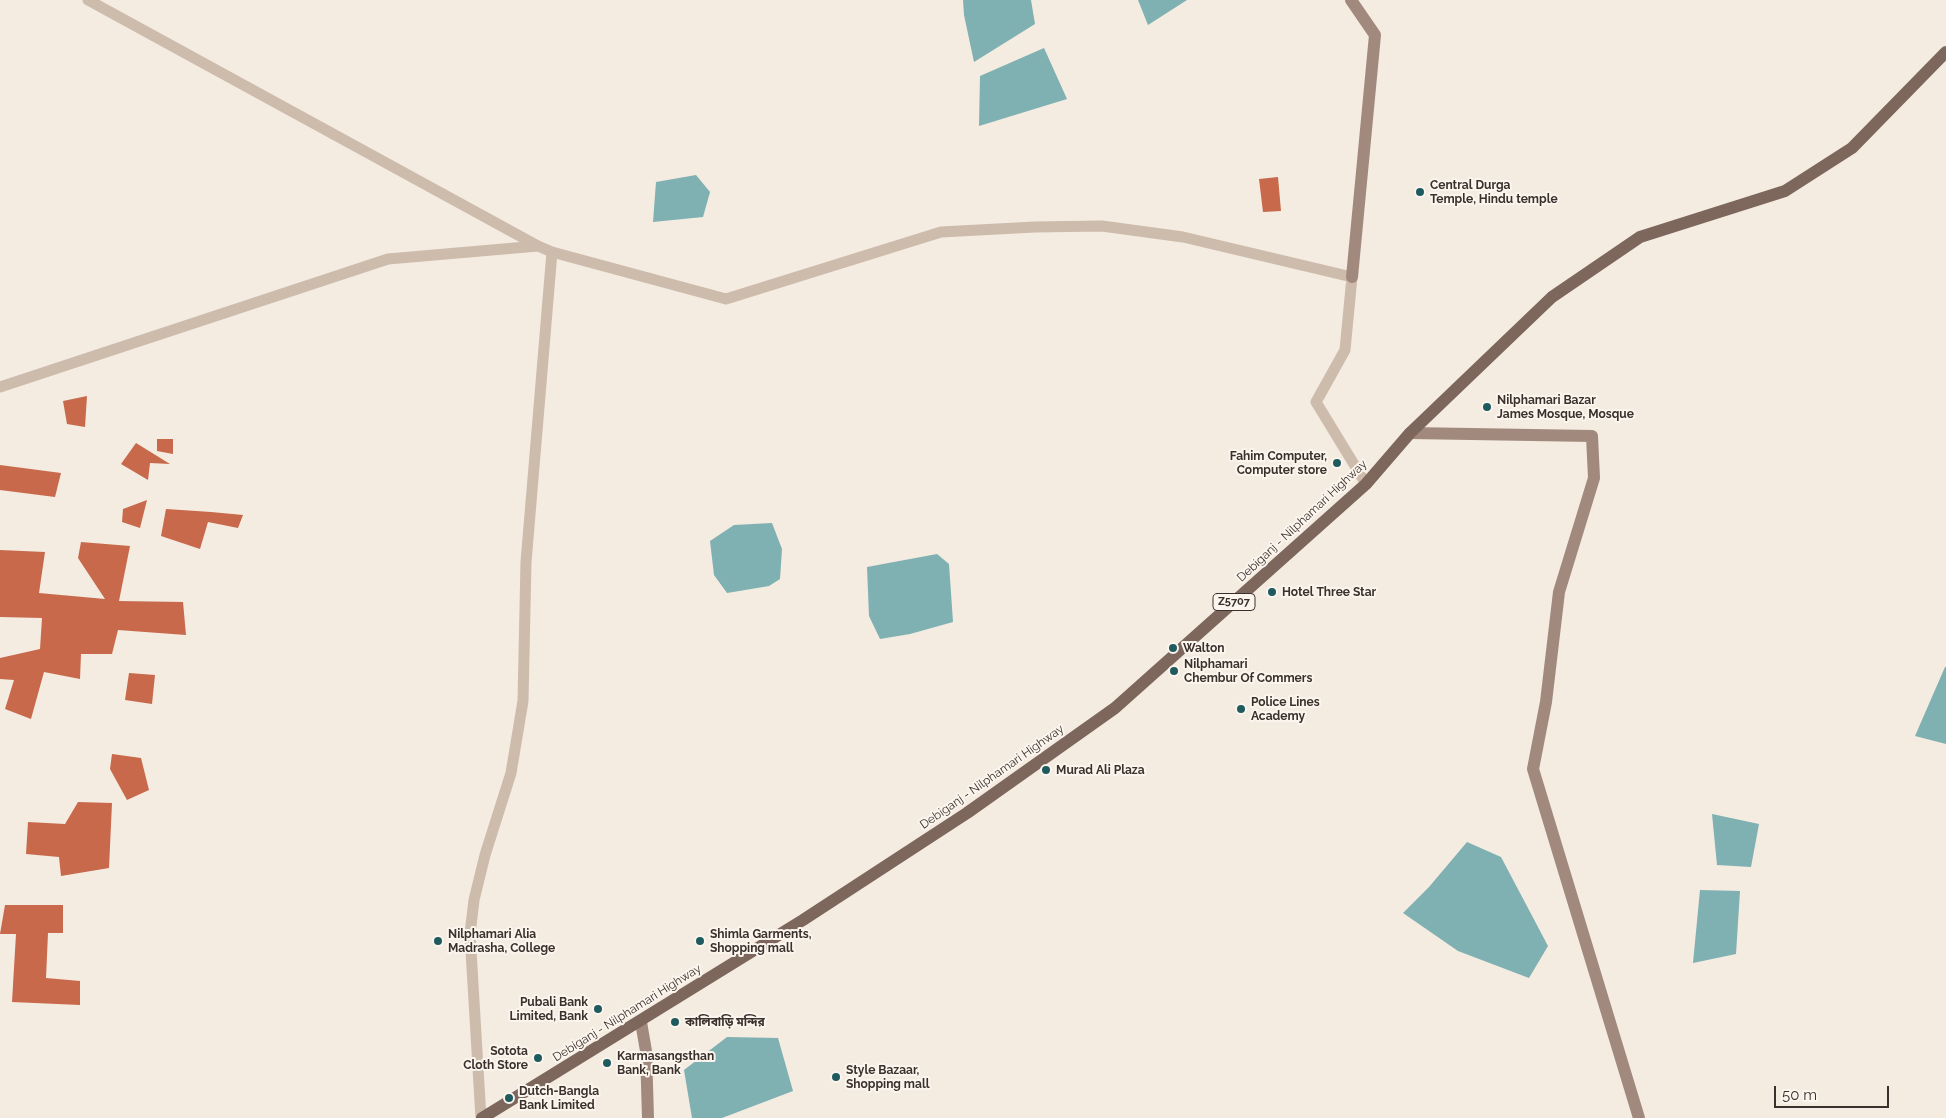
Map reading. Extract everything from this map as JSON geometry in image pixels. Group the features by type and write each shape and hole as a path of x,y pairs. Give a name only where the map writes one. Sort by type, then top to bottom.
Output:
{"main road":[{"name":"Debiganj - Nilphamari Highway","path":"481,1118 641,1022 803,920 959,818 1115,708 1366,484 1410,433 1552,297 1640,237 1785,191 1852,148 1946,52"}],"street":[{"path":"88,0 538,246 552,252 726,299 941,232 1102,226 1183,237 1352,277"},
{"path":"1351,0 1375,35 1345,350 1316,402 1366,484"},
{"path":"0,387 388,260 538,246"},
{"path":"481,1118 470,934 474,900 485,855 511,773 523,702 526,562 552,252"},
{"path":"1410,433 1592,436 1594,478 1559,592 1546,702 1534,768 1639,1118"},
{"path":"641,1022 646,1051 648,1118"}],"water":[{"path":"963,0 1031,0 1035,24 974,62 964,15"},
{"path":"1138,0 1187,0 1148,25"},
{"path":"1044,48 1067,99 979,126 980,76"},
{"path":"696,175 710,192 703,217 653,222 656,182"},
{"path":"772,523 782,549 780,579 769,586 727,593 714,575 710,541 734,525"},
{"path":"937,554 949,564 953,622 910,634 880,639 869,616 867,567"},
{"path":"1946,667 1946,744 1915,736"},
{"path":"1712,814 1759,824 1751,867 1717,865"},
{"path":"1467,842 1501,857 1548,946 1529,978 1458,951 1403,913 1429,887"},
{"path":"1700,890 1740,891 1736,954 1693,963"},
{"path":"727,1037 778,1038 793,1091 722,1118 692,1118 684,1070"}],"building":[{"path":"1278,177 1281,211 1263,212 1259,179"},
{"path":"87,396 85,427 67,424 63,401"},
{"path":"157,439 173,439 173,454 157,451"},
{"path":"136,443 170,464 150,463 148,480 121,464"},
{"path":"0,465 61,473 55,497 0,490"},
{"path":"147,500 140,528 122,522 123,509"},
{"path":"166,509 243,515 238,528 208,522 200,549 161,536"},
{"path":"81,542 130,546 119,601 183,602 186,635 118,630 112,654 81,654 80,679 44,672 31,719 5,709 14,680 0,679 0,658 40,649 42,618 0,617 0,550 45,552 39,593 105,599 78,558"},
{"path":"129,673 155,675 152,704 125,700"},
{"path":"112,754 141,758 149,790 127,800 110,769"},
{"path":"78,802 112,803 109,868 61,876 59,857 26,854 28,822 65,824"},
{"path":"5,905 63,905 63,933 48,933 46,978 80,981 80,1005 12,1002 16,934 0,934"}],"place":[{"name":"Central Durga Temple, Hindu temple","path":"1420,192"},
{"name":"Nilphamari Bazar James Mosque, Mosque","path":"1487,407"},
{"name":"Fahim Computer, Computer store","path":"1337,463"},
{"name":"Hotel Three Star","path":"1272,592"},
{"name":"Walton","path":"1173,648"},
{"name":"Nilphamari Chembur Of Commers","path":"1174,671"},
{"name":"Police Lines Academy","path":"1241,709"},
{"name":"Murad Ali Plaza","path":"1046,770"},
{"name":"Nilphamari Alia Madrasha, College","path":"438,941"},
{"name":"Shimla Garments, Shopping mall","path":"700,941"},
{"name":"Pubali Bank Limited, Bank","path":"598,1009"},
{"name":"কালিবাড়ি মন্দির","path":"675,1022"},
{"name":"Sotota Cloth Store","path":"538,1058"},
{"name":"Karmasangsthan Bank, Bank","path":"607,1063"},
{"name":"Style Bazaar, Shopping mall","path":"836,1077"},
{"name":"Dutch-Bangla Bank Limited","path":"509,1098"}]}
